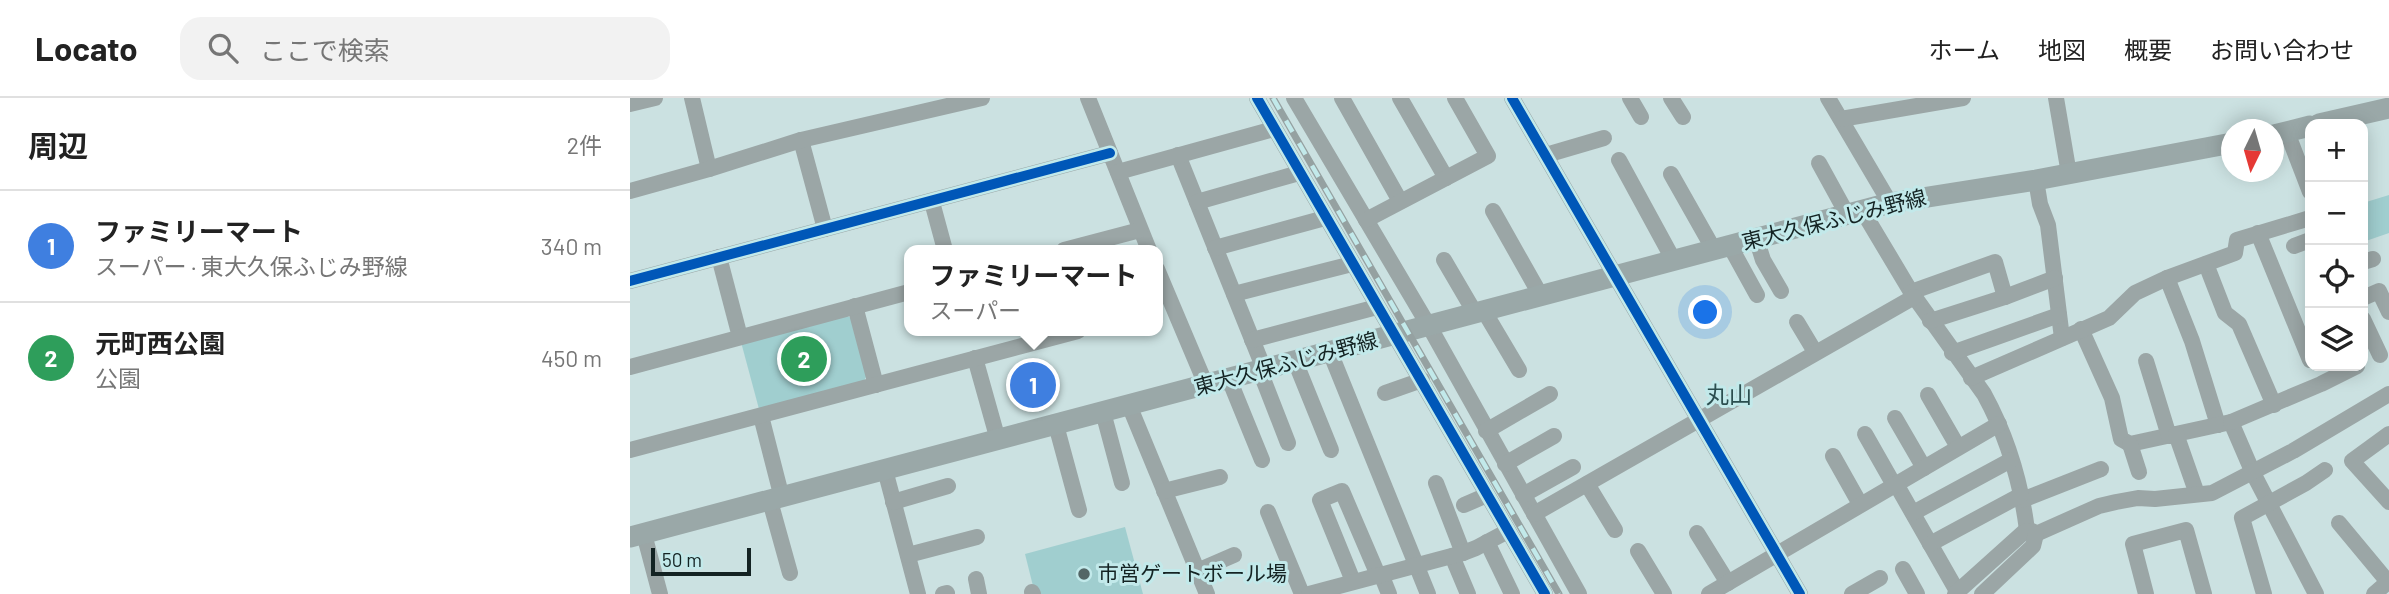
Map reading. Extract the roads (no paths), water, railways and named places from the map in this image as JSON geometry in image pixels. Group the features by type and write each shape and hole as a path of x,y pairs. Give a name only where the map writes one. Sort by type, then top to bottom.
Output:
{"main road":[{"path":"2341,119 2389,108"},
{"path":"2284,132 2305,127"},
{"name":"東大久保ふじみ野線","path":"637,535 1890,203 2036,180 2221,145"}],"street":[{"path":"630,104 655,98"},
{"path":"692,98 709,169"},
{"path":"630,191 800,140 941,102 982,98"},
{"path":"1088,98 1147,245"},
{"path":"1256,98 1545,594"},
{"path":"1294,98 1428,326 1580,594"},
{"path":"1342,98 1400,201"},
{"path":"1400,98 1446,178"},
{"path":"1366,220 1488,156 1455,98"},
{"path":"1512,98 1800,594"},
{"path":"1630,98 1641,117"},
{"path":"1671,98 1682,117"},
{"path":"1828,98 1890,203"},
{"path":"1841,119 1963,98"},
{"path":"2056,98 2069,174"},
{"path":"1118,172 1274,129"},
{"path":"1546,155 1604,138"},
{"path":"800,140 825,229"},
{"path":"2284,141 2306,182"},
{"path":"630,281 1110,153"},
{"path":"1178,155 1252,340 1289,443"},
{"path":"1619,160 1674,261"},
{"path":"1819,163 1952,353 1984,394 1999,424 2032,532 2033,546 1982,594"},
{"path":"1197,202 1299,173"},
{"path":"1671,174 1757,295"},
{"path":"2036,180 2040,204 2048,225 2062,338"},
{"path":"932,202 944,245"},
{"path":"1493,211 1541,296"},
{"path":"1215,248 1325,218"},
{"path":"1971,378 2109,318 2135,293 2235,253 2237,240 2305,219"},
{"path":"1083,245 1140,230"},
{"path":"2258,233 2305,348"},
{"path":"1756,238 1763,260 1782,290"},
{"path":"2294,246 2305,242"},
{"path":"719,257 740,337"},
{"path":"1444,260 1518,370"},
{"path":"1534,514 1699,421 1912,295 1995,262 2005,297"},
{"path":"1234,294 1352,264"},
{"path":"2206,264 2225,313 2239,324 2274,405"},
{"path":"1930,321 2055,278"},
{"path":"2167,278 2225,423 2316,594"},
{"path":"2368,296 2379,291 2389,312"},
{"path":"630,367 904,293"},
{"path":"1164,305 1206,385"},
{"path":"855,306 876,385"},
{"path":"1252,340 1377,307"},
{"path":"1952,353 2059,315"},
{"path":"2294,323 2305,319"},
{"path":"1797,322 1815,352"},
{"path":"2368,328 2385,357 2368,362"},
{"path":"2081,329 2112,398 2121,439 2130,444 2225,423 2274,405 2347,371"},
{"path":"630,450 1059,336"},
{"path":"1330,352 1428,594"},
{"path":"975,358 998,440"},
{"path":"1295,361 1331,450"},
{"path":"2146,362 2197,494"},
{"path":"2315,371 2320,384"},
{"path":"1229,379 1262,460"},
{"path":"1385,393 1422,380"},
{"path":"1486,431 1550,394"},
{"path":"1865,435 1913,513 1956,593 2032,532 2108,504 2138,498 2155,499 2212,493 2253,473 2389,394"},
{"path":"1928,395 1958,447"},
{"path":"1129,405 1207,594"},
{"path":"1102,412 1122,483"},
{"path":"761,416 790,573"},
{"path":"1895,418 1924,468"},
{"path":"1709,594 1999,424"},
{"path":"1056,425 1079,510"},
{"path":"2389,434 2352,461 2389,502"},
{"path":"1505,464 1554,436"},
{"path":"2130,444 2139,472"},
{"path":"1833,456 1860,504"},
{"path":"1913,513 2011,460"},
{"path":"1523,495 1573,467"},
{"path":"1930,544 2021,498 2101,469"},
{"path":"885,470 918,594"},
{"path":"2264,594 2242,518 2326,470"},
{"path":"1164,491 1220,477"},
{"path":"1436,483 1468,594"},
{"path":"1587,484 1615,530"},
{"path":"893,502 948,486"},
{"path":"1350,586 1320,500 1342,491 1389,594"},
{"path":"1464,505 1487,495"},
{"path":"1268,512 1302,594"},
{"path":"2339,523 2389,581 2374,594"},
{"path":"2146,594 2133,544 2186,530 2204,594"},
{"path":"1311,594 1350,586 1379,575 1458,554 1508,531"},
{"path":"1697,533 1728,583"},
{"path":"637,535 660,594"},
{"path":"908,555 977,537"},
{"path":"1487,542 1512,594"},
{"path":"1638,551 1664,594"},
{"path":"1197,570 1234,555"},
{"path":"1903,569 1917,594"},
{"path":"1852,594 1880,578"}],"railway":[{"path":"1273,98 1559,594"}],"place":[{"name":"元町西公園","path":"804,359"},
{"name":"ファミリーマート","path":"1033,385"},
{"name":"市営ゲートボール場","path":"1084,574"}],"district":[{"name":"丸山","path":"1729,395"}]}
